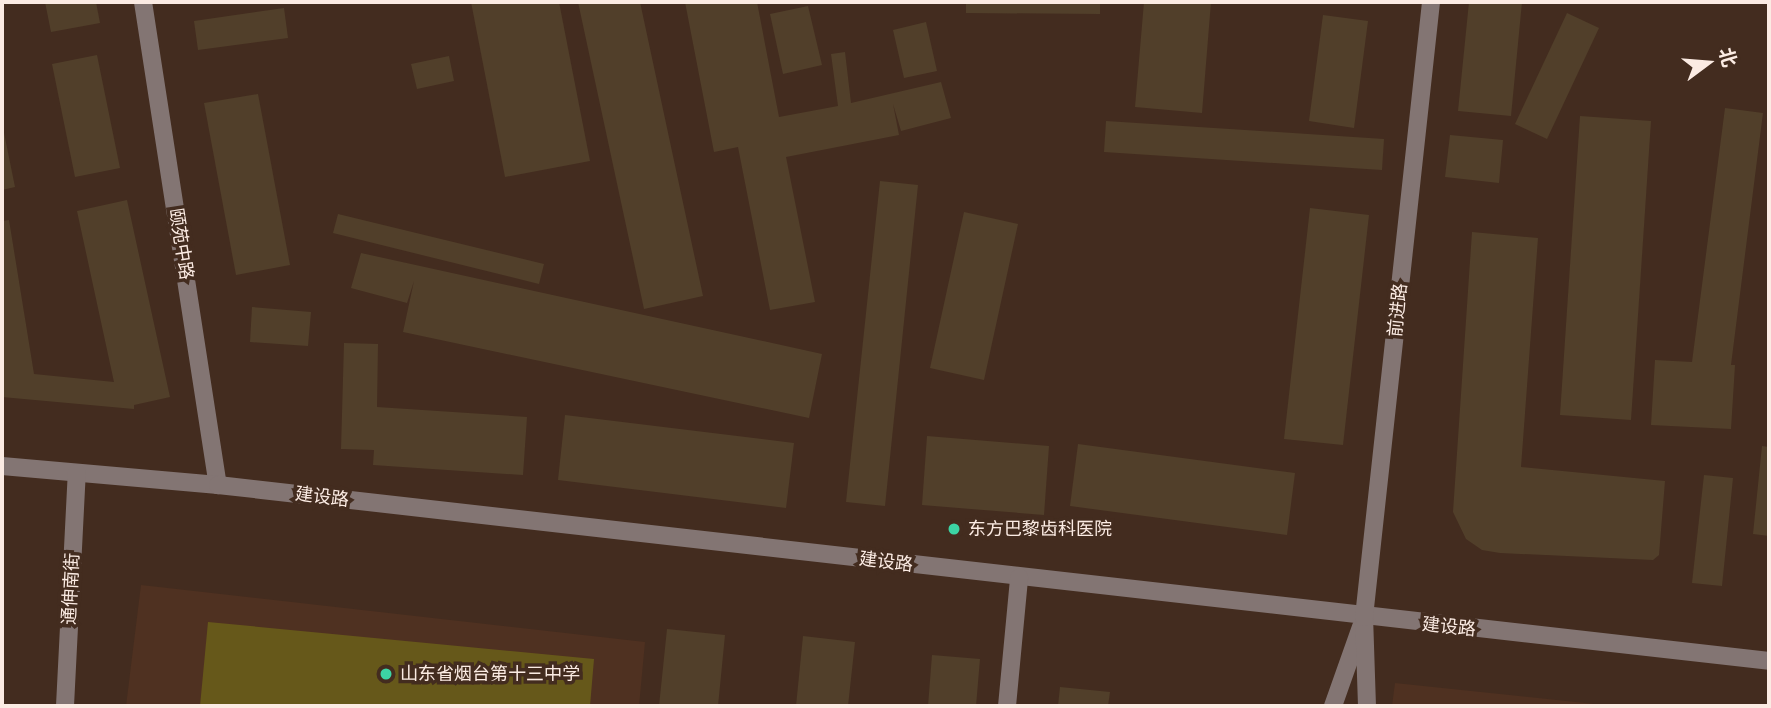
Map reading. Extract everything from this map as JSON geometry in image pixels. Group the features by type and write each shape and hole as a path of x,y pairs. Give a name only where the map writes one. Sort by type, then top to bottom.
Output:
{"street":[{"name":"颐苑中路","path":"143,2 218,485"},
{"name":"前进路","path":"1367,706 1364,618 1431,2"},
{"name":"建设路","path":"2,466 218,485 1364,618 1769,661"},
{"name":"通伸南街","path":"65,706 77,472"},
{"path":"1007,706 1019,578"},
{"name":"前进路","path":"1333,706 1364,618"}],"shaded area":[{"name":"山东省烟台第十三中学","path":"141,585 645,642 639,706 126,706"},
{"path":"208,622 594,659 590,706 200,706"},
{"path":"1395,683 1613,706 1392,706"}],"building":[{"path":"45,2 96,2 100,23 51,32"},
{"path":"471,2 559,2 590,161 505,177"},
{"path":"578,2 640,2 703,296 644,309"},
{"path":"685,2 757,2 779,117 838,106 831,54 845,52 851,103 941,82 951,118 901,131 893,104 899,135 786,157 815,302 770,310 738,147 714,152"},
{"path":"966,2 1100,2 1100,14 966,13"},
{"path":"1144,2 1211,2 1202,113 1135,107"},
{"path":"1469,2 1522,2 1511,116 1458,111"},
{"path":"808,6 822,65 783,74 770,14"},
{"path":"284,8 288,38 198,50 194,21"},
{"path":"1567,13 1599,28 1547,139 1515,124"},
{"path":"1323,15 1368,21 1354,128 1309,121"},
{"path":"926,22 937,71 904,78 893,30"},
{"path":"97,55 120,168 75,177 52,64"},
{"path":"449,56 454,81 417,89 411,64"},
{"path":"258,94 290,265 236,275 204,103"},
{"path":"1725,108 1763,113 1731,365 1735,365 1731,429 1651,425 1655,360 1692,362"},
{"path":"1580,116 1651,121 1631,420 1560,415"},
{"path":"1106,121 1384,139 1382,170 1104,152"},
{"path":"2,123 15,187 2,190"},
{"path":"1450,135 1503,140 1499,183 1445,177"},
{"path":"880,181 918,185 885,506 846,502"},
{"path":"127,200 170,397 134,405 134,409 2,397 2,221 9,220 34,374 114,382 77,211"},
{"path":"1310,208 1369,215 1343,445 1284,439"},
{"path":"964,212 1018,224 984,380 930,368"},
{"path":"338,214 544,264 539,284 333,233"},
{"path":"1472,232 1538,238 1521,467 1665,481 1659,555 1653,560 1500,553 1482,550 1466,539 1453,512"},
{"path":"361,253 822,354 809,418 403,332 414,281 407,303 351,288"},
{"path":"252,307 311,312 308,346 250,342"},
{"path":"344,343 378,344 377,407 527,417 523,475 373,465 374,450 341,449"},
{"path":"565,415 794,443 786,508 558,480"},
{"path":"927,436 1049,446 1044,515 922,505"},
{"path":"1078,444 1295,473 1287,535 1070,506"},
{"path":"1762,446 1769,447 1769,536 1753,534"},
{"path":"1704,475 1733,478 1722,586 1692,583"},
{"path":"667,629 725,635 718,706 659,706"},
{"path":"803,636 855,642 848,706 796,706"},
{"path":"932,655 980,659 976,706 928,706"},
{"path":"1060,687 1110,692 1108,706 1058,706"}],"place":[{"name":"东方巴黎齿科医院","path":"954,529"},
{"name":"山东省烟台第十三中学","path":"386,674"}]}
